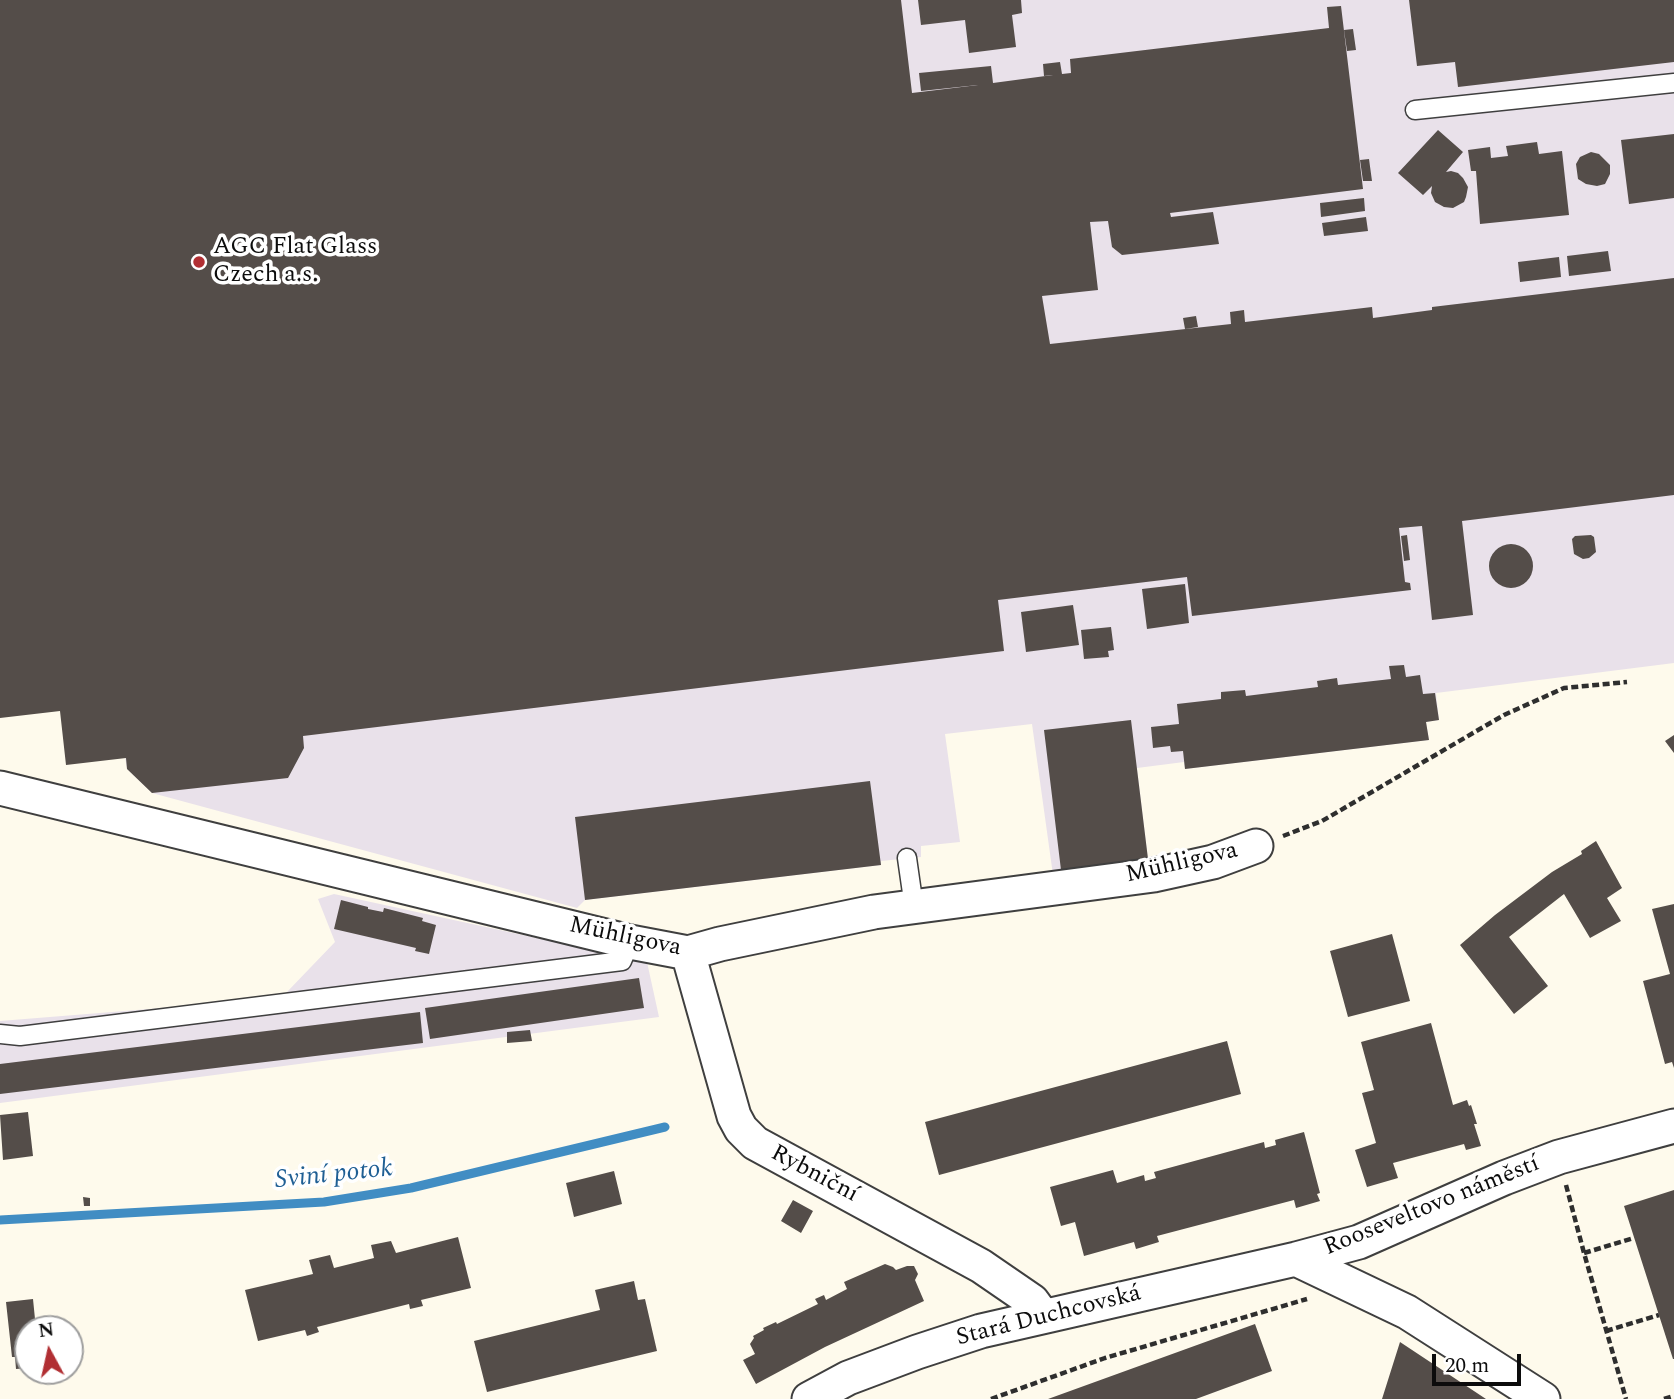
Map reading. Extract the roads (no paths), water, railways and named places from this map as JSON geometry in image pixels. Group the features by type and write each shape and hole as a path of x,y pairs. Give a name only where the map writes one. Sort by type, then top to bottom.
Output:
{"street":[{"name":"Mühligova","path":"0,788 630,942 688,953 874,912 1154,875 1213,862 1256,846"},
{"name":"Rybniční","path":"688,953 734,1116 741,1129 755,1143 981,1266 1032,1301 1043,1316"},
{"name":"Rooseveltovo náměstí","path":"1296,1259 1359,1242 1504,1178 1559,1157 1674,1126"},
{"name":"Stará Duchcovská","path":"809,1399 848,1377 982,1331 1296,1259"},
{"name":"Rooseveltovo náměstí","path":"1296,1259 1406,1311 1543,1399"}],"lane":[{"path":"1415,110 1674,83"},
{"path":"907,858 914,907"},
{"path":"0,1034 20,1036 622,961 630,942"}],"waterway":[{"name":"Sviní potok","path":"0,1220 324,1202 411,1188 665,1127"}],"place":[{"name":"AGC Flat Glass Czech a.s.","path":"199,262"}]}
